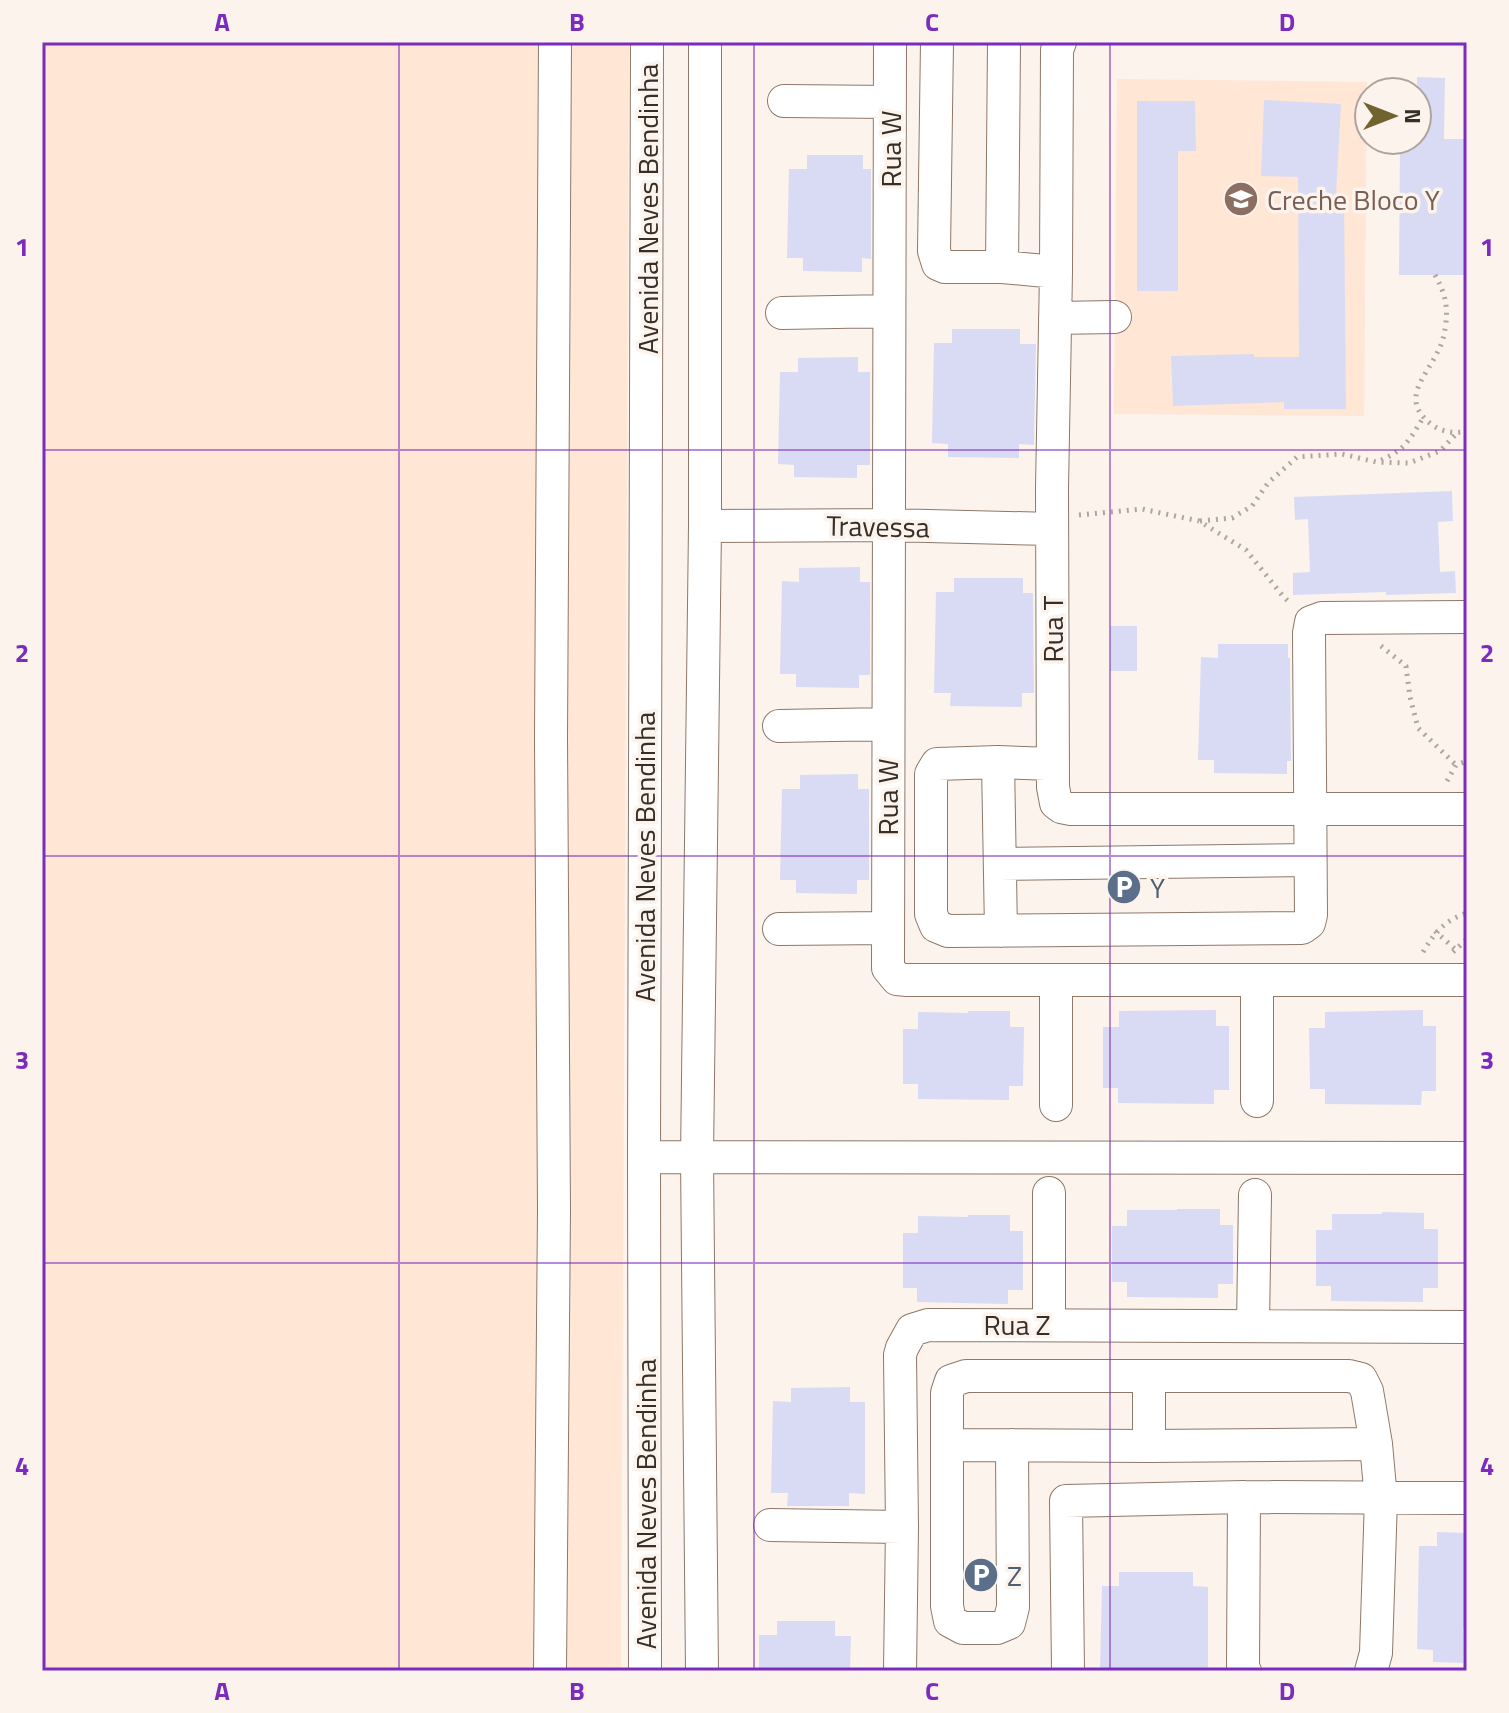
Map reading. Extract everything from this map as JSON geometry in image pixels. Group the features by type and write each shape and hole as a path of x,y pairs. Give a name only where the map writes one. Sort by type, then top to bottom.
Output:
{"street":[{"path":"550,1671 554,1226 551,616 555,42"},
{"name":"Avenida Neves Bendinha","path":"645,1671 647,42"},
{"path":"702,1671 697,1158 705,526 705,42"},
{"name":"Rua W","path":"890,42 888,968 897,979 1467,980"},
{"path":"937,42 934,251 938,264 945,267 1002,267 1056,272"},
{"path":"1002,267 1004,42"},
{"name":"Rua T","path":"1060,42 1057,50 1052,529 1053,764 1056,803 1071,809 1467,809"},
{"path":"784,101 890,102"},
{"path":"782,313 889,311"},
{"path":"1055,318 1115,317"},
{"name":"Travessa","path":"705,526 888,525 1052,529"},
{"path":"1053,764 998,762 937,764 933,767 931,914 936,926 948,931 1302,928 1309,923 1311,915 1311,622 1322,618 1467,617"},
{"path":"779,726 888,724"},
{"path":"998,762 1001,931"},
{"path":"1000,864 1310,860"},
{"path":"779,929 887,928"},
{"path":"1056,981 1056,1105"},
{"path":"1257,981 1257,1101"},
{"path":"644,1157 1467,1158"},
{"path":"1049,1193 1049,1324"},
{"path":"1253,1325 1255,1195"},
{"name":"Rua Z","path":"900,1671 900,1355 912,1330 928,1325 1049,1324 1467,1327"},
{"path":"1012,1445 1013,1607 1009,1623 997,1628 963,1628 950,1621 947,1606 947,1393 951,1381 966,1376 1349,1376 1361,1379 1367,1391 1376,1444 1381,1499 1376,1653 1371,1671"},
{"path":"1149,1376 1149,1446"},
{"path":"947,1445 1376,1444"},
{"path":"1244,1497 1245,1671"},
{"path":"1068,1671 1066,1501 1244,1497 1467,1498"},
{"path":"770,1525 902,1527"}],"path":[{"path":"1435,275 1446,294 1446,327 1438,352 1416,393 1416,408 1437,429 1457,433 1467,431"},
{"path":"1376,462 1397,453 1423,418"},
{"path":"1199,521 1232,518 1252,506 1268,483 1297,457 1342,454 1376,462 1409,463 1440,451 1457,433"},
{"path":"1415,979 1419,957 1435,931 1451,918 1467,913"},
{"path":"1435,931 1456,949"}],"shaded area":[{"path":"42,42 629,42 621,1671 42,1671"},
{"name":"Creche Bloco Y","path":"1117,79 1353,82 1353,156 1366,156 1364,416 1114,414"}],"building":[{"path":"1433,78 1445,78 1444,139 1467,139 1467,275 1399,275 1400,156 1433,156"},
{"path":"1264,100 1341,104 1336,195 1344,195 1346,409 1284,409 1284,402 1173,406 1171,356 1254,354 1254,357 1299,357 1298,177 1261,176"},
{"path":"1137,101 1195,101 1196,151 1178,151 1178,291 1137,291"},
{"path":"807,155 863,155 863,169 871,169 871,259 862,258 862,272 803,271 803,258 787,258 789,169 807,169"},
{"path":"952,329 1020,329 1020,344 1036,344 1034,445 1019,444 1019,458 948,457 948,444 932,443 934,343 952,343"},
{"path":"858,357 858,372 870,372 870,465 857,465 857,478 794,477 794,465 778,464 780,372 798,372 798,358"},
{"path":"1452,491 1453,521 1438,522 1440,572 1455,571 1456,593 1293,595 1293,573 1310,572 1308,519 1295,520 1294,497"},
{"path":"860,567 860,582 870,582 870,675 859,675 859,688 796,687 796,674 780,674 782,581 799,582 799,568"},
{"path":"954,578 1023,578 1023,593 1033,593 1034,693 1022,693 1022,707 950,706 951,693 934,693 936,592 954,592"},
{"path":"1110,626 1137,626 1137,671 1110,671"},
{"path":"1218,644 1288,644 1291,761 1287,761 1287,774 1214,773 1214,760 1198,760 1201,657 1218,658"},
{"path":"858,774 858,789 869,789 869,880 857,880 857,894 796,893 796,880 780,880 782,789 800,789 800,775"},
{"path":"1216,1010 1216,1026 1229,1026 1229,1090 1214,1090 1214,1104 1118,1103 1118,1088 1103,1088 1103,1027 1119,1027 1119,1011"},
{"path":"1423,1010 1423,1026 1436,1026 1436,1091 1422,1091 1421,1105 1325,1104 1325,1089 1310,1089 1309,1028 1325,1028 1325,1012"},
{"path":"1010,1011 1010,1027 1024,1027 1023,1086 1009,1086 1009,1100 918,1099 918,1084 903,1084 903,1029 918,1029 918,1012"},
{"path":"1220,1209 1220,1225 1233,1225 1233,1284 1218,1284 1218,1298 1127,1297 1127,1282 1112,1282 1112,1226 1127,1226 1127,1210"},
{"path":"1424,1213 1424,1229 1438,1229 1438,1288 1423,1288 1423,1302 1331,1301 1331,1286 1316,1286 1316,1230 1332,1230 1332,1214"},
{"path":"1010,1215 1010,1231 1023,1231 1023,1290 1008,1290 1008,1304 917,1302 917,1288 903,1288 903,1233 918,1233 918,1216"},
{"path":"850,1387 850,1402 865,1402 865,1494 849,1493 849,1506 787,1506 788,1493 771,1493 773,1401 791,1402 791,1388"},
{"path":"1437,1532 1466,1533 1467,1628 1463,1628 1463,1663 1433,1662 1433,1650 1417,1649 1419,1546 1437,1546"},
{"path":"1119,1572 1193,1572 1193,1586 1208,1587 1208,1671 1100,1671 1102,1586 1119,1586"},
{"path":"777,1621 835,1621 835,1636 851,1636 850,1671 759,1671 759,1635 777,1635"}],"place":[{"name":"Creche Bloco Y","path":"1241,199"},
{"name":"Y","path":"1124,887"},
{"name":"Z","path":"981,1575"}]}
